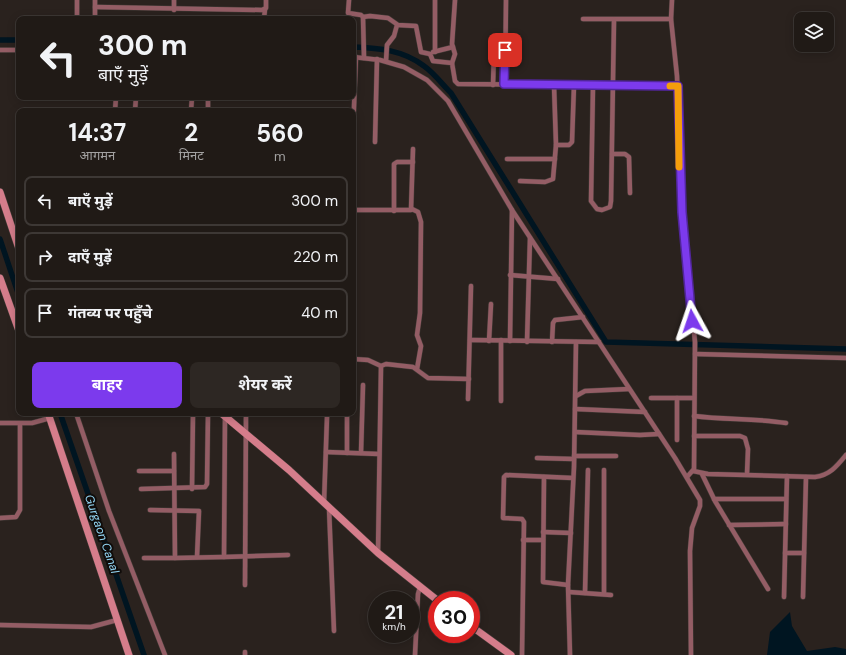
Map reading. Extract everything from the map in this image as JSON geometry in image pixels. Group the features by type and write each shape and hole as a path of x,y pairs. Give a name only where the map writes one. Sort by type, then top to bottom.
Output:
{"street":[{"path":"77,0 77,16"},
{"path":"95,0 95,16"},
{"path":"174,0 174,10"},
{"path":"264,16 266,0"},
{"path":"349,0 348,13 363,17 370,16 388,18 397,25 416,26 420,50 430,54 453,47"},
{"path":"435,0 435,52"},
{"path":"455,0 453,47 455,54 452,63 456,84 678,86"},
{"path":"504,84 506,0"},
{"path":"672,0 671,19 678,86 682,212 695,342 694,436 696,451 690,474"},
{"path":"95,7 174,10 265,9"},
{"path":"363,17 364,58"},
{"path":"583,19 671,19"},
{"path":"593,85 591,201 600,210 608,209 610,205 614,20"},
{"path":"386,61 388,43 394,36 397,25"},
{"path":"0,50 16,50"},
{"path":"493,85 494,53"},
{"path":"430,54 433,61 452,63"},
{"path":"356,57 386,61 416,73 435,86 448,101 530,238 659,434 690,474 700,500 691,532 691,655"},
{"path":"375,142 377,59"},
{"path":"556,145 569,145 572,142 574,84"},
{"path":"520,181 551,181 554,178 556,145 554,85"},
{"path":"412,209 413,149"},
{"path":"612,154 625,154 629,157 630,193"},
{"path":"507,159 555,159"},
{"path":"394,211 394,164 397,162 412,162"},
{"path":"0,192 16,240"},
{"path":"356,210 408,211 412,209 418,212 421,222 420,313 417,335 421,346 417,369"},
{"path":"510,341 512,210"},
{"path":"527,342 530,238"},
{"path":"510,275 558,279"},
{"path":"0,278 16,323"},
{"path":"468,399 471,286"},
{"path":"489,341 491,304"},
{"path":"552,342 553,323 555,320 583,317"},
{"path":"470,340 599,342"},
{"path":"501,340 501,401"},
{"path":"570,655 568,585 575,432 576,342"},
{"path":"695,353 846,358"},
{"path":"356,359 368,360 380,366 386,364 417,369 428,378 469,379"},
{"path":"378,553 380,366"},
{"path":"361,453 363,384"},
{"path":"576,396 585,391 629,389"},
{"path":"651,398 694,398"},
{"path":"677,398 677,440"},
{"path":"575,409 645,412"},
{"path":"0,423 20,424 38,422 49,416 129,655"},
{"path":"77,416 110,511 165,655"},
{"path":"192,489 193,416"},
{"path":"141,490 173,490 205,487 207,484 208,416"},
{"path":"223,416 224,557"},
{"path":"225,416 290,470 378,553 428,593"},
{"path":"245,585 246,416"},
{"path":"347,416 347,453"},
{"path":"694,416 725,420 758,419 786,424"},
{"path":"327,417 326,504 334,631"},
{"path":"0,518 16,517 20,510 20,424"},
{"path":"575,432 659,434"},
{"path":"694,436 740,436 745,438 748,449 746,474"},
{"path":"326,452 379,454"},
{"path":"174,454 173,490 175,558"},
{"path":"690,474 746,474 806,477 823,476 835,468 846,455"},
{"path":"537,458 616,456"},
{"path":"585,593 588,470"},
{"path":"604,470 604,594"},
{"path":"139,471 174,471"},
{"path":"702,474 714,499 768,589"},
{"path":"784,597 787,476"},
{"path":"522,655 523,520 505,519 502,517 504,477 573,478"},
{"path":"544,477 543,582 568,585"},
{"path":"803,597 806,477"},
{"path":"714,499 786,499"},
{"path":"150,510 198,511 197,557"},
{"path":"729,525 786,524"},
{"path":"543,532 571,533"},
{"path":"523,540 543,540"},
{"path":"785,552 804,553"},
{"path":"144,558 288,555"},
{"path":"415,655 418,594 420,587"},
{"path":"569,592 611,595"},
{"path":"0,625 91,628 117,620"},
{"path":"480,633 504,653 511,655"}],"water":[{"path":"790,612 792,626 807,651 835,647 846,649 846,655 767,655 770,632"}],"waterway":[{"path":"0,40 16,40"},
{"path":"356,47 381,49 408,56 435,75 451,93 606,342 846,349"},
{"name":"Gurgaon Canal","path":"0,239 16,287"},
{"name":"Gurgaon Canal","path":"61,416 144,655"}],"slow traffic":[{"path":"670,86 678,86 679,167"}],"route":[{"path":"505,50 504,84 678,86 678,131 682,212 692,321"}]}
